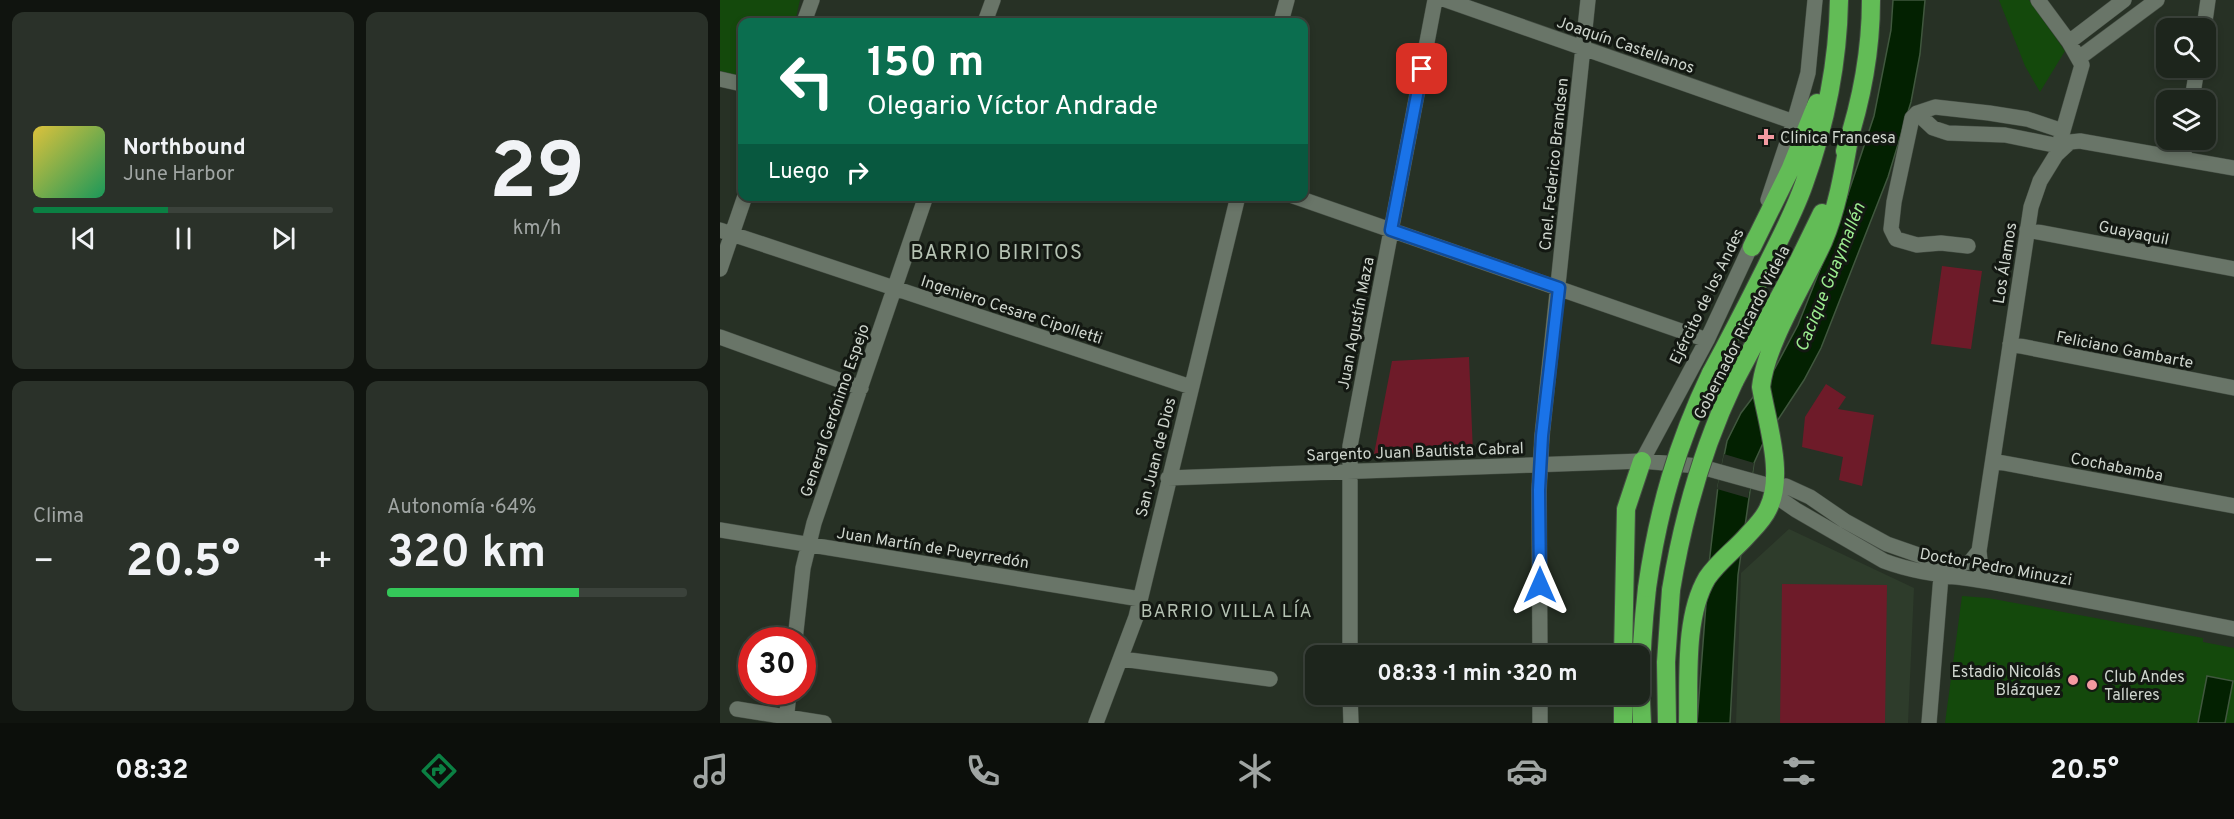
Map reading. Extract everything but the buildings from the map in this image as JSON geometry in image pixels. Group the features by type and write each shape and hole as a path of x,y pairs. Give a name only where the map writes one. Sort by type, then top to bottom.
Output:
{"highway":[{"name":"Gobernador Ricardo Videla","path":"1642,723 1640,678 1647,588 1655,534 1670,476 1688,424 1791,217 1804,184 1820,131 1836,47 1839,0"},
{"name":"Gobernador Ricardo Videla","path":"1667,723 1666,662 1671,590 1678,548 1693,487 1708,440 1734,382 1814,231 1835,180 1849,139 1866,63 1871,0"},
{"path":"1752,247 1790,170 1816,108 1836,47"},
{"path":"1688,723 1690,640 1698,602 1708,577 1742,541 1766,513 1769,506 1774,487 1775,463 1761,387 1768,357 1824,241 1834,212 1849,139"},
{"path":"1623,645 1626,509 1641,461"},
{"path":"1623,705 1623,723"}],"street":[{"path":"805,18 812,0"},
{"path":"986,18 993,0"},
{"path":"1282,18 1287,0"},
{"name":"Juan Agustín Maza","path":"1350,645 1350,446 1436,0"},
{"name":"Joaquín Castellanos","path":"1446,0 1794,122"},
{"name":"Cnel. Federico Brandsen","path":"1540,645 1540,464 1588,0"},
{"name":"Ejército de los Andes","path":"1641,461 1707,340 1752,247 1808,74 1815,0"},
{"path":"2038,0 2079,58 2157,0"},
{"path":"2069,42 2124,0"},
{"path":"2205,18 2208,0"},
{"name":"Los Álamos","path":"1991,582 1981,570 1978,559 2027,230 2034,194 2059,144 2082,65 2079,58"},
{"path":"720,79 738,83"},
{"path":"1968,246 1941,243 1910,244 1896,239 1892,230 1894,202 1912,118 1917,113 1935,108 2026,119 2059,144"},
{"path":"1917,113 1933,128 1948,133 2005,135 2059,144 2080,141 2234,168"},
{"path":"2182,159 2184,150"},
{"path":"720,269 726,232 742,201"},
{"name":"General Gerónimo Espejo","path":"797,627 807,545 924,201"},
{"name":"San Juan de Dios","path":"1096,723 1122,659 1140,599 1237,201"},
{"path":"1307,201 1707,340"},
{"name":"Guayaquil","path":"2027,230 2234,269"},
{"name":"Ingeniero Cesare Cipolletti","path":"726,232 1191,387"},
{"path":"720,337 861,388"},
{"name":"Feliciano Gambarte","path":"2010,344 2234,388"},
{"name":"Sargento Juan Bautista Cabral","path":"1168,478 1641,461 1684,464 1728,473"},
{"name":"Cochabamba","path":"1993,462 2234,506"},
{"name":"Doctor Pedro Minuzzi","path":"1728,473 1774,487 1786,486 1887,544 1930,559 1962,564 1971,561 1979,551"},
{"name":"Doctor Pedro Minuzzi","path":"1774,487 1780,499 1796,510 1884,561 1915,571 1991,582 2234,628"},
{"name":"Juan Martín de Pueyrredón","path":"720,530 1140,599"},
{"path":"1929,723 1941,576 1939,566 1930,559"},
{"path":"1122,659 1270,679"},
{"path":"786,720 788,705"},
{"path":"1350,705 1351,723"},
{"path":"1540,705 1540,723"},
{"path":"737,709 786,720 824,723"}],"shaded area":[{"path":"1789,529 1914,588 1908,723 1736,723 1741,573"}],"green space":[{"path":"720,0 800,0 796,18 738,18 738,76 720,71"},
{"path":"1999,0 2029,0 2065,51 2040,92 2025,66"},
{"name":"Estadio Nicolás Blázquez","path":"1962,596 1988,598 2203,638 2203,642 2234,648 2234,723 1945,723"}],"water":[{"name":"Cacique Guaymallén","path":"1893,0 1925,0 1920,54 1911,102 1888,177 1821,348 1804,380 1764,441 1754,463 1738,575 1730,723 1697,723 1709,564 1718,486 1727,441 1741,413 1775,368 1798,325 1838,224 1874,116 1891,30"},
{"path":"2207,676 2233,681 2225,723 2198,723"}],"pier":[{"path":"1724,454 1754,463 1748,498 1717,489"}],"place":[{"name":"Clinica Francesa","path":"1766,137"},
{"name":"Estadio Nicolás Blázquez","path":"2073,680"},
{"name":"Club Andes Talleres","path":"2092,685"}],"district":[{"name":"BARRIO BIRITOS","path":"997,252"},
{"name":"BARRIO VILLA LÍA","path":"1227,611"}],"route":[{"path":"1422,69 1391,230 1559,288 1540,464 1540,585"}]}
